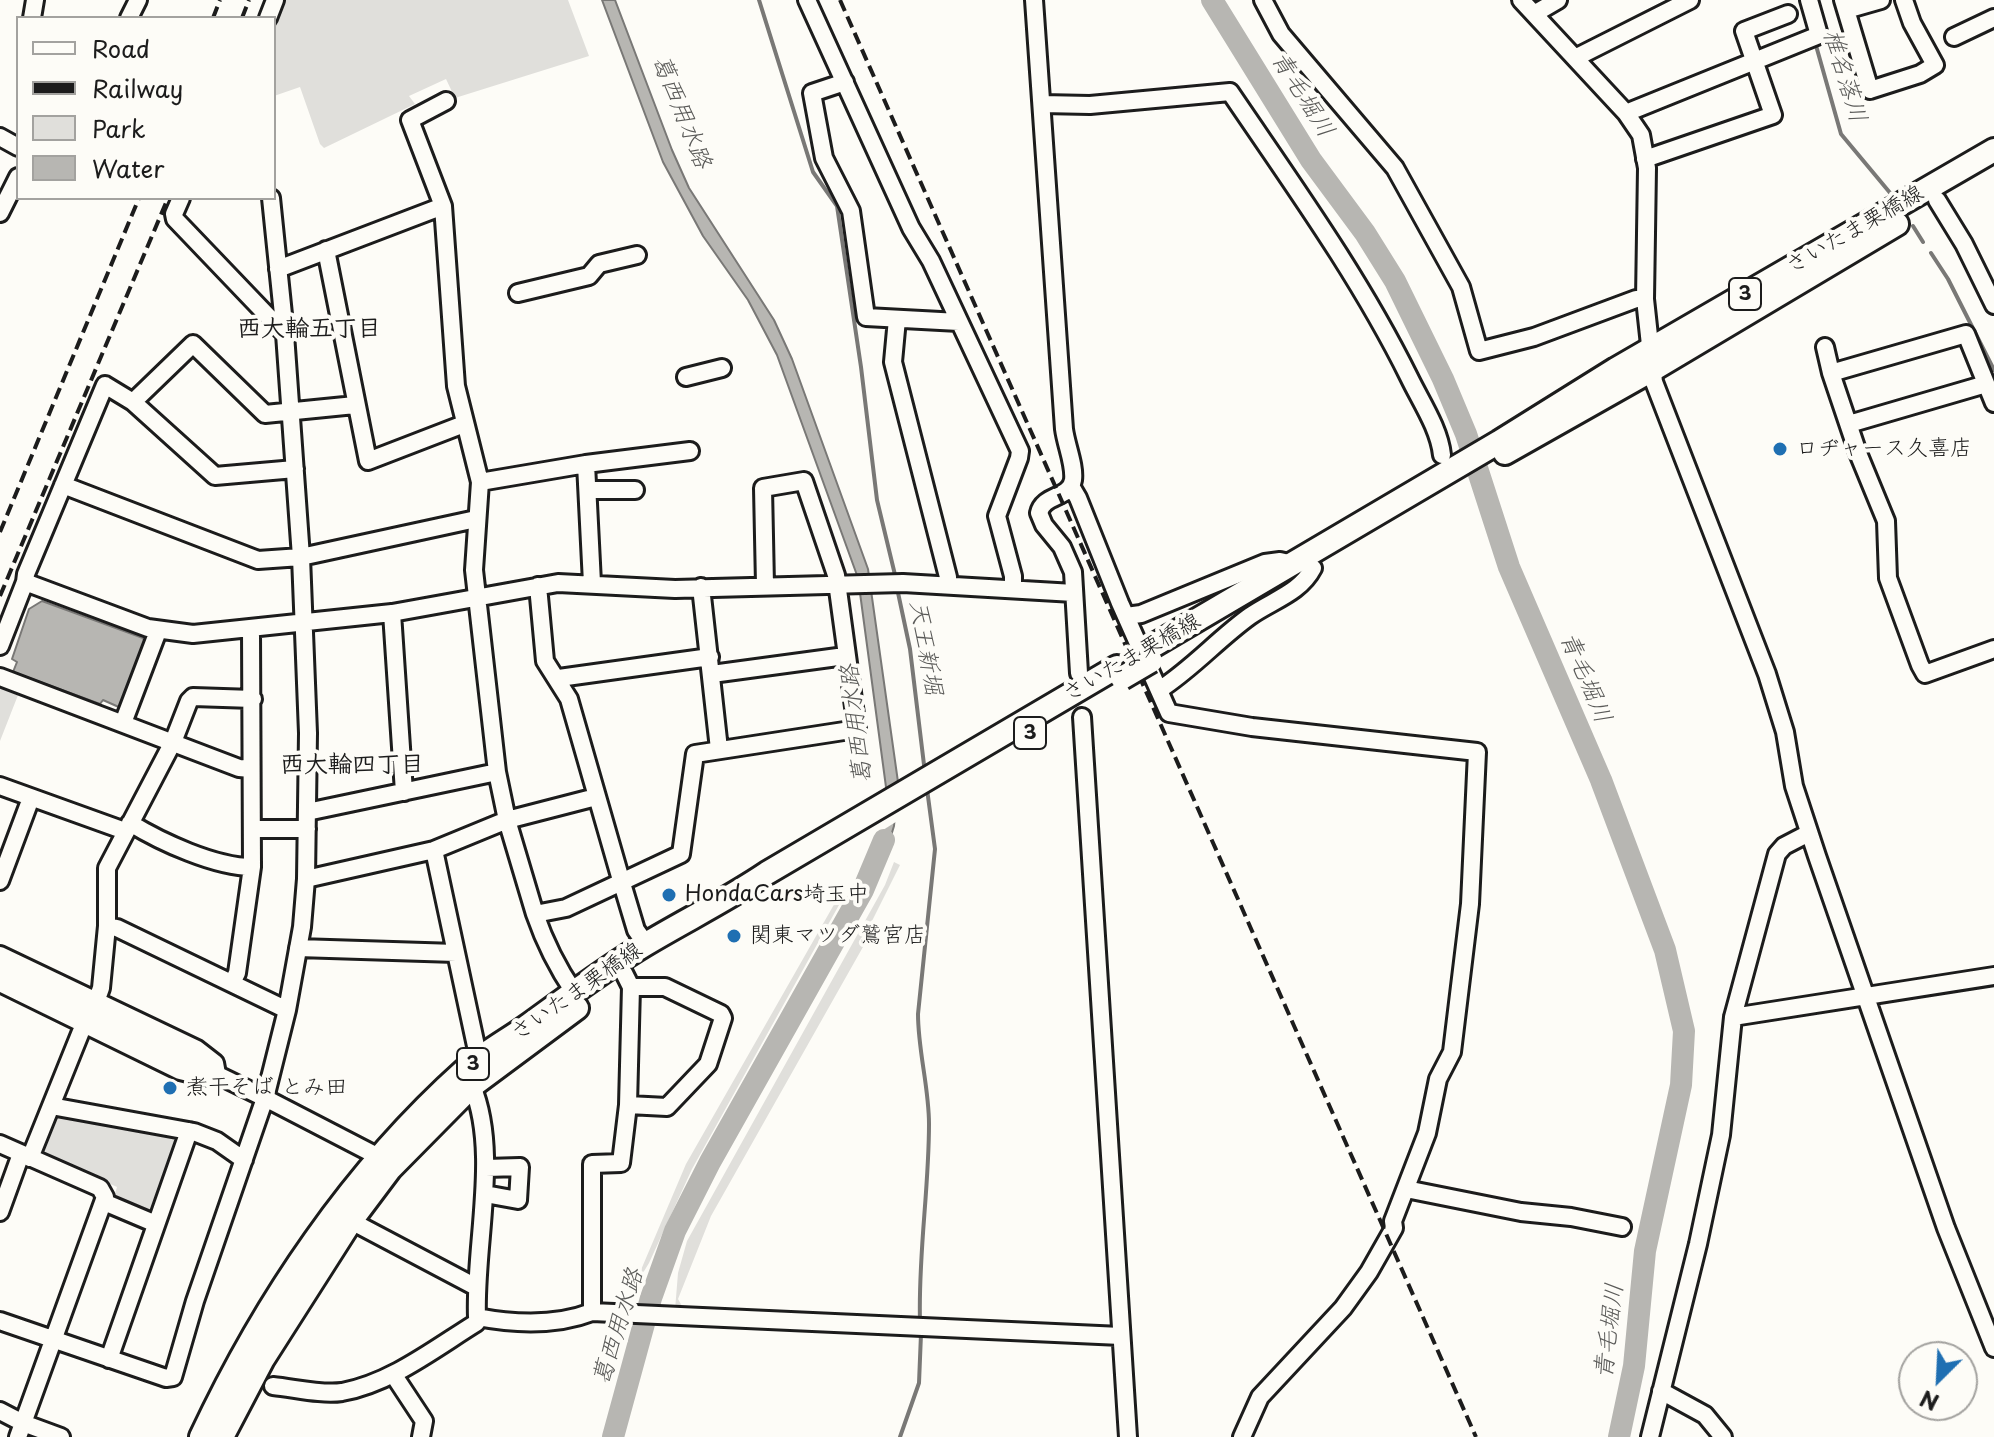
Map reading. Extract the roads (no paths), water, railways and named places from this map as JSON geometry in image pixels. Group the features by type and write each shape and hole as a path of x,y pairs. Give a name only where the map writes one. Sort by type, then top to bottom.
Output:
{"main road":[{"name":"さいたま栗橋線","path":"222,1437 263,1359 384,1163 467,1068 646,944 727,901 767,873 937,781 1303,566 1450,469 1502,448 1994,150"},
{"name":"さいたま栗橋線","path":"1651,360 1994,166"},
{"name":"さいたま栗橋線","path":"201,1437 220,1397 289,1278 333,1214 384,1163 472,1086 863,823"}],"street":[{"path":"807,0 911,228 931,261 1020,451 997,516 1013,576 1013,588"},
{"path":"1034,0 1064,429 1073,473 1071,486 1169,713 1252,727 1477,752 1470,904 1452,1052 1438,1079 1427,1133 1393,1221 1394,1228 1369,1272 1343,1308 1260,1397 1242,1437"},
{"path":"1263,0 1281,34 1395,168 1461,287 1479,351 1534,337 1636,299 1645,299"},
{"path":"1521,0 1626,113 1641,135 1645,159 1645,299 1651,360 1767,674 1785,732 1794,786 1809,833 1946,1228 1994,1348"},
{"path":"1534,14 1558,0"},
{"path":"1575,58 1690,0"},
{"path":"1626,113 1819,35 1809,0"},
{"path":"1881,0 1845,5 1870,90 1909,78 1935,65 1912,23 1904,0"},
{"path":"1645,159 1773,115 1744,31 1788,14"},
{"path":"1954,37 1994,18"},
{"path":"845,82 812,93 824,158 851,211 866,317 959,322"},
{"path":"1042,104 1090,105 1230,92 1331,240 1380,319 1436,432 1450,469"},
{"path":"446,101 410,120 443,206 456,386 480,482 474,570 497,772 507,820 545,944 574,992"},
{"path":"0,213 16,181"},
{"path":"180,200 175,219 285,334"},
{"path":"0,1321 166,1378 173,1377 195,1301 265,1098 287,1010 306,879 304,624 285,334 271,200"},
{"path":"1937,200 1964,244 1994,305"},
{"path":"278,269 443,206"},
{"path":"326,250 368,461 464,424"},
{"path":"518,293 589,276 599,264 637,255"},
{"path":"897,319 893,362 948,584"},
{"path":"1831,373 1966,334 1994,403"},
{"path":"133,402 193,344 265,414 355,405"},
{"path":"1825,347 1831,373 1886,521 1888,578 1925,674 1994,649"},
{"path":"686,377 722,368"},
{"path":"1849,424 1986,384"},
{"path":"0,646 26,574 105,385 133,402 215,476 295,469"},
{"path":"480,482 690,451"},
{"path":"586,464 592,583"},
{"path":"535,914 566,908 681,854 695,754 857,729 837,583 806,486 800,480 763,488 765,585"},
{"path":"63,485 258,560 301,557 476,519"},
{"path":"1071,486 1045,501 1039,513 1044,525 1062,547 1073,572 1079,673"},
{"path":"588,490 635,490"},
{"path":"1126,616 1141,614 1265,563 1280,561 1303,566 1307,579 1297,588 1250,616 1184,673 1159,690"},
{"path":"25,582 158,631 207,634 392,613 538,586 592,583 675,589 837,583 948,584 1074,593"},
{"path":"538,586 545,661 559,678 569,699 636,930 646,944"},
{"path":"701,587 719,749"},
{"path":"392,613 404,792"},
{"path":"232,983 237,973 252,867 251,630"},
{"path":"123,723 158,631"},
{"path":"559,678 845,656"},
{"path":"0,677 239,768 251,769"},
{"path":"96,1002 101,988 107,926 106,873 173,742 189,701 193,697 253,699"},
{"path":"1082,717 1128,1437"},
{"path":"253,829 307,821 404,792 497,772"},
{"path":"0,786 127,827 226,864 252,867"},
{"path":"306,879 434,850 507,820 596,797"},
{"path":"0,881 31,798"},
{"path":"1650,1437 1698,1244 1721,1135 1733,1017 1774,861 1784,846 1809,833"},
{"path":"434,850 479,1060"},
{"path":"107,926 117,928 287,1010"},
{"path":"298,948 456,953"},
{"path":"0,955 197,1049 215,1063 217,1074"},
{"path":"0,969 265,1098 384,1163"},
{"path":"1733,1017 1994,976"},
{"path":"592,1312 592,1164 621,1163 628,1105 628,980 665,987 721,1014 723,1018 708,1064 667,1107 628,1105"},
{"path":"0,983 180,1071 205,1077 217,1074"},
{"path":"0,1212 51,1106 84,1024"},
{"path":"472,1086 477,1097 486,1168 476,1287 477,1317 520,1324 592,1312 1121,1336"},
{"path":"51,1106 189,1131 217,1141 244,1160"},
{"path":"109,1359 189,1131"},
{"path":"0,1144 100,1188 104,1193 104,1202 20,1430"},
{"path":"485,1194 518,1200 520,1167 486,1168"},
{"path":"1406,1189 1521,1212 1622,1227"},
{"path":"104,1202 156,1224"},
{"path":"351,1221 476,1287"},
{"path":"273,1386 340,1392 393,1374 476,1323 480,1317"},
{"path":"393,1374 424,1421 421,1437"},
{"path":"1661,1391 1705,1415 1723,1437"},
{"path":"0,1411 20,1430"},
{"path":"0,1420 20,1430 61,1437"}],"water":[{"path":"602,0 615,0 689,188 774,320 792,359 868,569 898,782 894,826 880,872 869,864 882,826 886,787 858,578 777,355 748,300 703,236 663,162"},
{"path":"42,601 143,638 145,642 121,708 103,700 100,704 13,672 17,662 12,659 29,609"}],"waterway":[{"name":"天王新堀","path":"759,0 813,172 837,206 877,500 896,579"},
{"name":"青毛堀川","path":"1212,0 1311,160 1365,233 1395,281 1443,379 1466,434 1509,567 1601,780 1665,950 1684,1031 1681,1085 1645,1251 1634,1366 1619,1437"},
{"name":"椎名落川","path":"1815,42 1841,134 1891,194"},
{"name":"椎名落川","path":"1913,226 1923,242"},
{"name":"椎名落川","path":"1931,253 1948,279 1994,370"},
{"name":"天王新堀","path":"897,588 910,649 925,773"},
{"name":"天王新堀","path":"920,1321 929,1124 918,1014 935,849 927,789"},
{"name":"葛西用水路","path":"613,1437 651,1298 675,1231 710,1162 863,890 884,840"},
{"name":"天王新堀","path":"900,1437 919,1383 921,1334"}],"railway":[{"path":"214,16 220,0"},
{"path":"243,16 249,0"},
{"path":"840,0 1476,1437"},
{"path":"0,532 138,200"},
{"path":"0,596 167,200"}],"place":[{"name":"ロヂャース久喜店","path":"1780,449"},
{"name":"HondaCars埼玉中","path":"669,895"},
{"name":"関東マツダ鷲宮店","path":"734,936"},
{"name":"煮干そば とみ田","path":"170,1088"}],"district":[{"name":"西大輪五丁目","path":"309,329"},
{"name":"西大輪四丁目","path":"352,765"}]}
